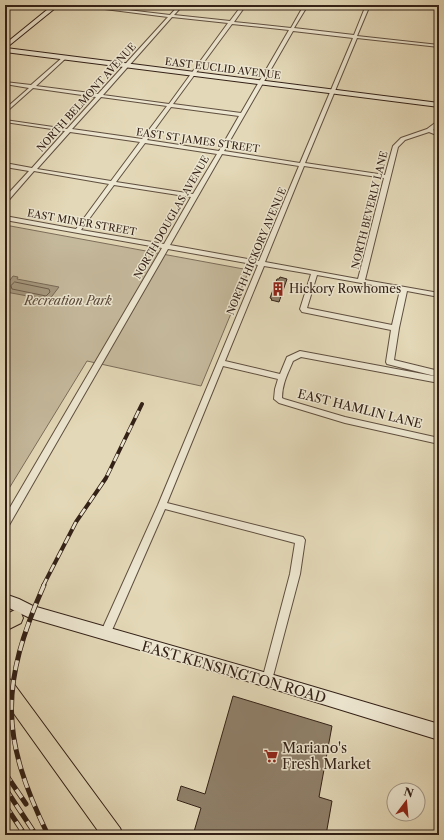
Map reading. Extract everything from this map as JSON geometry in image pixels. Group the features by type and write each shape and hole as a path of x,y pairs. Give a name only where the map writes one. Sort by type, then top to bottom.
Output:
{"main road":[{"path":"5,686 113,835"}],"street":[{"path":"5,47 56,5"},
{"path":"75,5 439,46"},
{"path":"114,10 119,5"},
{"name":"NORTH BELMONT AVENUE","path":"5,201 68,130 128,66 181,5"},
{"path":"77,231 244,5"},
{"name":"NORTH DOUGLAS AVENUE","path":"5,524 306,5"},
{"name":"NORTH HICKORY AVENUE","path":"104,634 162,505 368,5"},
{"name":"EAST EUCLID AVENUE","path":"5,50 439,105"},
{"path":"5,112 64,58"},
{"path":"5,83 241,115"},
{"name":"EAST ST JAMES STREET","path":"5,121 388,177"},
{"name":"NORTH BEVERLY LANE","path":"361,281 396,144 408,136 429,130 439,122"},
{"path":"429,130 439,134"},
{"path":"5,165 194,196"},
{"name":"EAST MINER STREET","path":"5,218 439,295"},
{"path":"315,273 303,309 304,310 395,328"},
{"path":"404,289 395,328 390,362 439,374"},
{"name":"EAST HAMLIN LANE","path":"439,380 300,354 290,359 278,395 278,400 345,420 439,441"},
{"path":"221,364 283,377"},
{"path":"162,505 300,540 295,574 268,680"},
{"name":"EAST KENSINGTON ROAD","path":"5,600 14,603 14,617 104,634 268,680 439,732"}],"green space":[{"name":"Recreation Park","path":"5,225 249,270 201,386 87,361 5,495"}],"water":[{"path":"13,276 18,277 17,279 59,287 49,300 5,293 5,287"}],"building":[{"name":"Hickory Rowhomes","path":"280,277 287,279 279,302 271,300 272,299 270,298 277,279"},
{"name":"Mariano's Fresh Market","path":"233,696 332,726 319,797 332,801 326,835 193,835 201,808 177,800 181,786 205,794"}],"railway":[{"path":"43,586 76,522 106,478 142,404"},
{"path":"44,585 19,652 13,682 12,711 14,739 21,769 32,800 48,835"},
{"path":"5,773 26,804"},
{"path":"5,788 36,835"},
{"path":"5,805 25,835"}],"place":[{"name":"Hickory Rowhomes","path":"278,289"},
{"name":"Mariano's Fresh Market","path":"271,756"}]}
